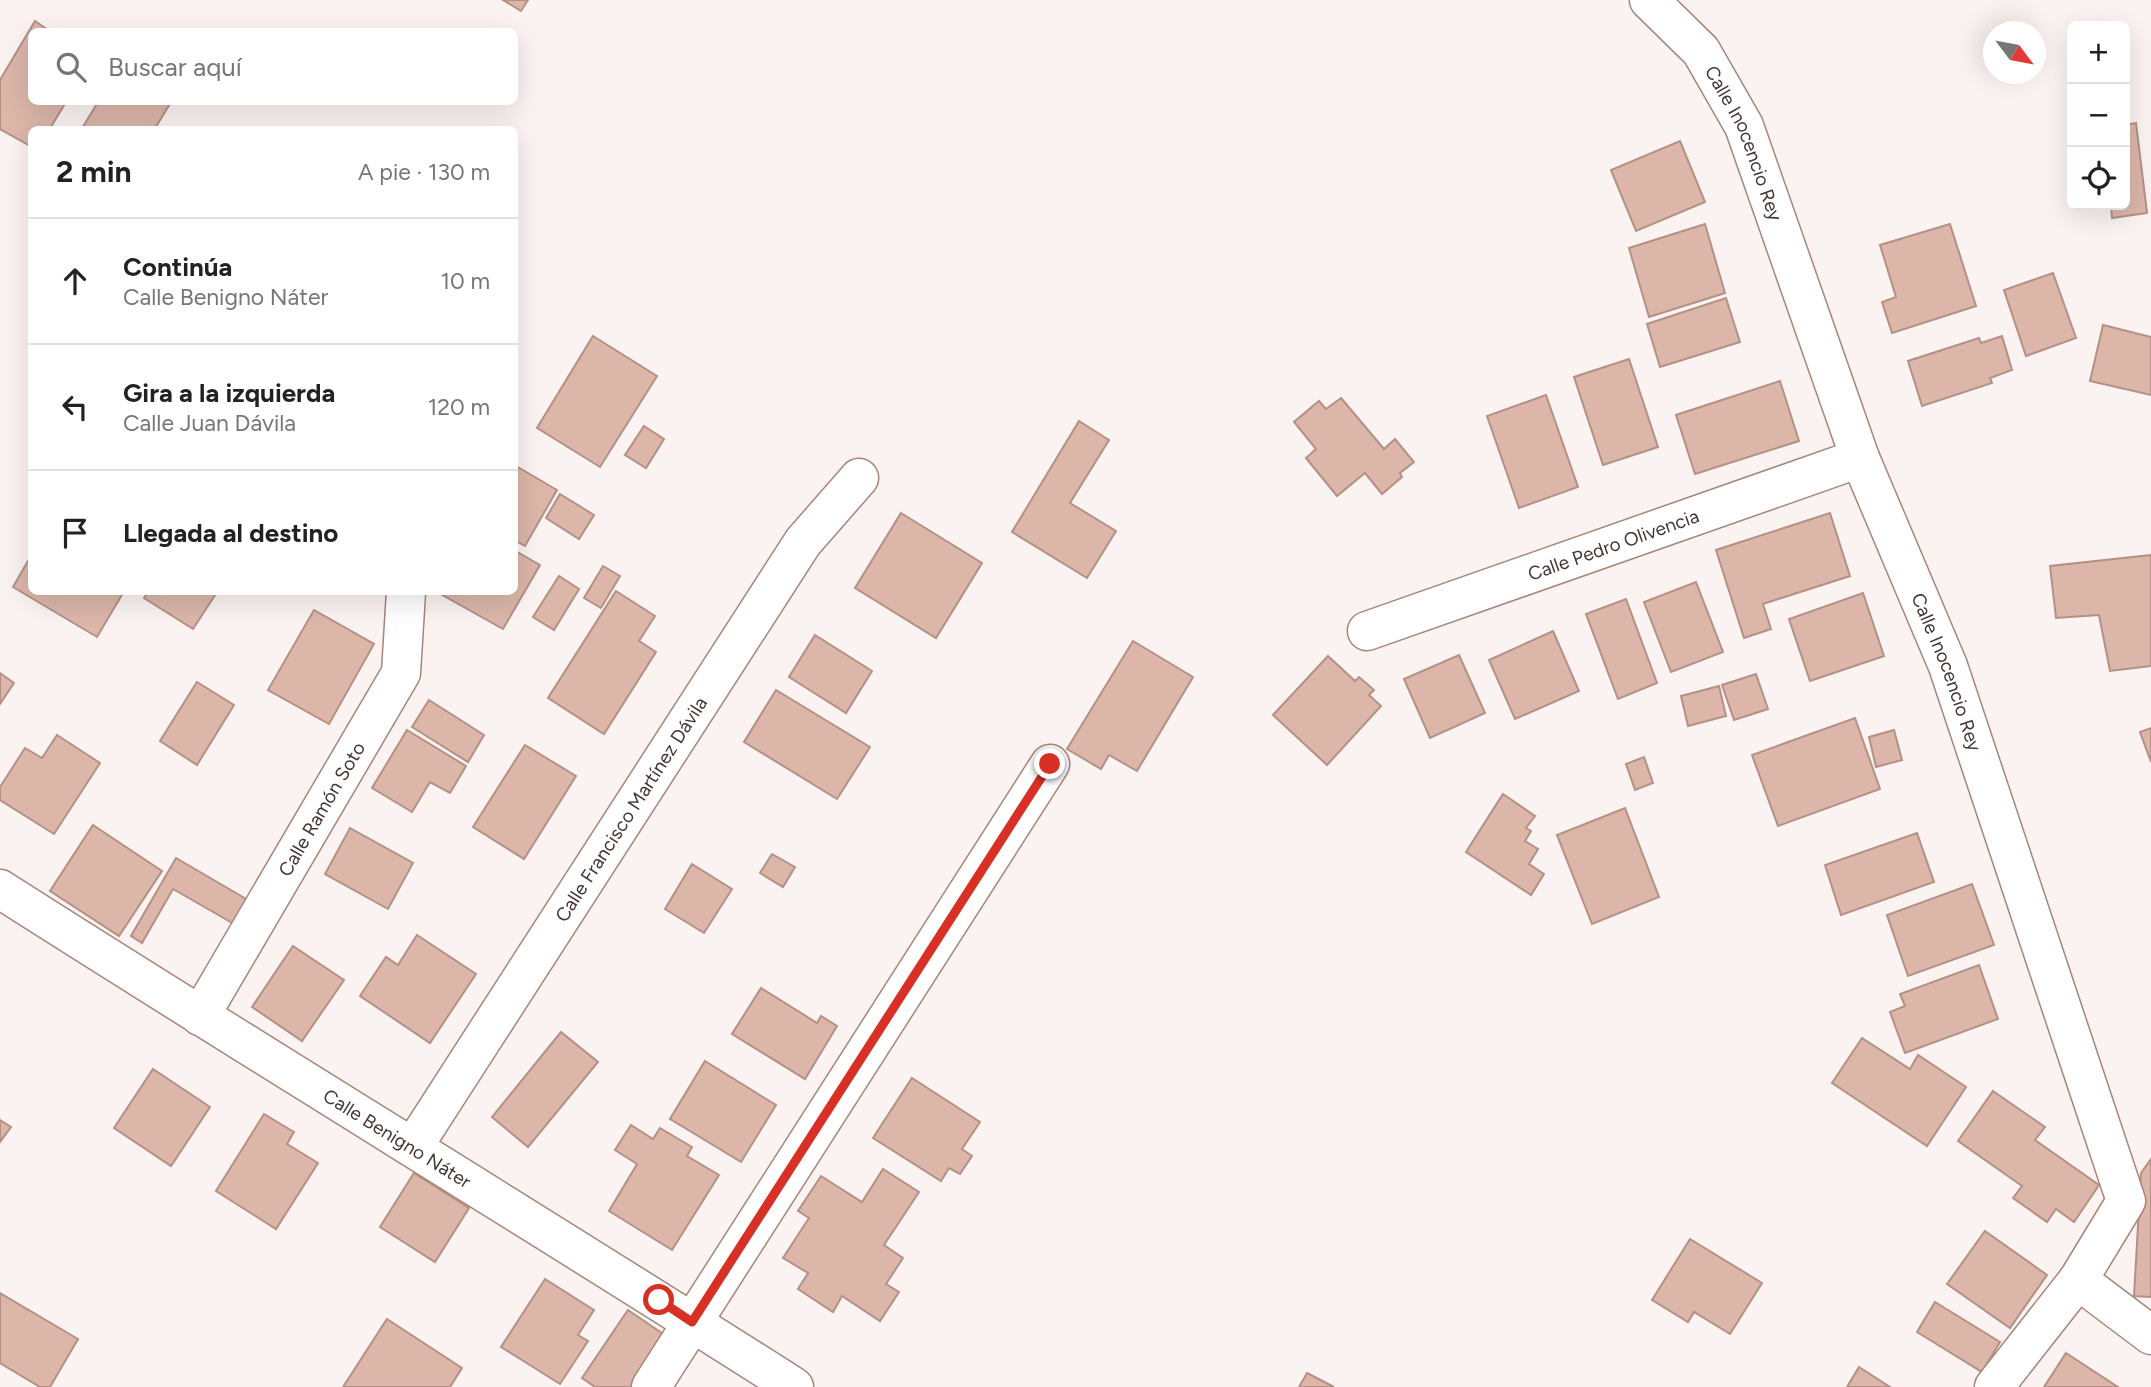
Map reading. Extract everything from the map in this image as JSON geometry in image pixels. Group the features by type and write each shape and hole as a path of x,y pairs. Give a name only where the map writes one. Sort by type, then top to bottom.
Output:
{"street":[{"name":"Calle Inocencio Rey","path":"1649,0 1701,51 1744,125 1860,458 1948,666 2126,1201 2078,1280 1994,1387"},
{"name":"Calle Pedro Olivencia","path":"1367,631 1860,458"},
{"name":"Calle Francisco Martínez Dávila","path":"413,1147 803,542 859,478"},
{"name":"Calle Ramón Soto","path":"200,1016 401,673 405,595"},
{"path":"651,1387 1050,764"},
{"name":"Calle Benigno Náter","path":"0,889 794,1387"},
{"path":"2078,1280 2151,1335"}],"building":[{"path":"503,0 528,0 521,11"},
{"path":"35,21 45,28 31,28"},
{"path":"28,33 28,105 64,105 51,126 28,126 28,145 0,129 0,80"},
{"path":"96,105 169,105 156,126 83,126"},
{"path":"2136,123 2147,213 2112,218 2111,210 2130,210 2130,124"},
{"path":"1680,141 1705,202 1636,231 1611,170"},
{"path":"1705,224 1725,293 1649,317 1629,248"},
{"path":"1950,224 1976,306 1892,333 1882,302 1896,297 1880,245"},
{"path":"2053,273 2076,338 2026,356 2004,290"},
{"path":"1726,298 1740,342 1660,367 1647,324"},
{"path":"2103,325 2151,337 2151,395 2090,381"},
{"path":"593,336 657,376 600,467 537,428"},
{"path":"2002,336 2012,370 1990,378 1992,383 1922,406 1908,361 1979,338 1981,343"},
{"path":"1629,359 1658,447 1603,465 1574,377"},
{"path":"1780,381 1799,441 1695,474 1676,415"},
{"path":"1546,395 1578,487 1519,508 1487,416"},
{"path":"1341,398 1384,449 1395,439 1414,462 1400,473 1402,477 1382,494 1365,473 1337,496 1306,458 1316,449 1294,422 1319,401 1326,409"},
{"path":"1079,421 1109,440 1070,503 1116,531 1087,578 1012,532"},
{"path":"644,426 664,439 646,468 625,455"},
{"path":"518,467 557,490 525,546 518,542"},
{"path":"560,494 594,515 579,539 546,518"},
{"path":"901,513 982,563 936,638 855,588"},
{"path":"1830,513 1850,576 1763,604 1771,629 1744,638 1716,550"},
{"path":"518,552 540,565 503,629 442,595 518,595"},
{"path":"2151,555 2151,666 2110,671 2099,615 2056,618 2050,566"},
{"path":"28,561 28,595 122,595 97,637 13,587"},
{"path":"603,566 620,576 601,608 584,598"},
{"path":"559,576 579,589 554,630 533,617"},
{"path":"1696,582 1723,652 1671,672 1644,602"},
{"path":"616,591 655,616 639,641 656,652 604,734 548,698"},
{"path":"1863,593 1884,656 1810,681 1789,619"},
{"path":"146,595 215,595 193,629 144,598"},
{"path":"1626,599 1657,683 1618,699 1586,614"},
{"path":"314,610 374,644 329,724 268,690"},
{"path":"1553,631 1579,691 1515,719 1489,660"},
{"path":"815,635 872,671 846,713 789,677"},
{"path":"1133,641 1193,677 1137,771 1109,755 1101,769 1067,749"},
{"path":"1459,655 1485,713 1430,738 1404,679"},
{"path":"1328,656 1355,681 1359,677 1374,690 1369,695 1381,706 1327,765 1273,715"},
{"path":"0,673 14,683 0,704"},
{"path":"1756,674 1768,709 1734,720 1722,685"},
{"path":"197,682 234,705 197,765 160,741"},
{"path":"1719,686 1726,716 1688,726 1681,696"},
{"path":"776,690 870,747 837,799 744,742"},
{"path":"429,700 484,735 468,762 412,727"},
{"path":"1855,718 1880,789 1778,826 1752,755"},
{"path":"2151,728 2151,762 2140,732"},
{"path":"407,730 466,766 450,793 430,782 412,812 372,788"},
{"path":"1894,730 1902,760 1876,767 1869,737"},
{"path":"57,735 100,763 54,834 0,800 0,787 25,748 42,758"},
{"path":"525,745 576,776 524,859 473,827"},
{"path":"1644,757 1653,783 1635,790 1626,764"},
{"path":"1503,794 1535,816 1526,828 1531,831 1525,841 1538,849 1529,864 1544,874 1531,895 1466,852"},
{"path":"1625,808 1659,897 1592,924 1557,835"},
{"path":"93,825 162,871 119,936 50,891"},
{"path":"350,828 413,863 388,909 325,874"},
{"path":"1917,833 1934,882 1841,915 1825,865"},
{"path":"772,854 795,867 783,887 760,873"},
{"path":"176,858 248,900 234,924 173,889 142,943 131,936"},
{"path":"692,864 732,889 704,933 665,909"},
{"path":"1972,884 1994,945 1908,976 1887,915"},
{"path":"417,935 476,974 430,1043 360,996 386,957 398,965"},
{"path":"293,946 344,980 302,1041 252,1007"},
{"path":"1979,965 1998,1019 1905,1053 1890,1012 1905,1006 1900,994"},
{"path":"761,988 817,1023 821,1016 837,1026 805,1079 732,1034"},
{"path":"561,1032 598,1062 528,1147 492,1117"},
{"path":"1862,1038 1910,1069 1918,1055 1966,1087 1927,1146 1832,1083"},
{"path":"705,1061 776,1105 741,1162 670,1119"},
{"path":"153,1069 210,1107 171,1166 114,1128"},
{"path":"912,1078 980,1122 962,1149 972,1156 960,1174 949,1168 941,1181 873,1138"},
{"path":"1993,1091 2045,1127 2035,1140 2099,1185 2074,1222 2056,1209 2047,1222 2013,1198 2022,1186 1958,1141"},
{"path":"264,1114 294,1132 287,1144 318,1163 276,1229 216,1191"},
{"path":"0,1120 11,1127 0,1142"},
{"path":"631,1125 653,1139 660,1128 692,1147 687,1156 719,1175 672,1250 609,1211 637,1164 615,1150"},
{"path":"2151,1159 2151,1297 2134,1296 2141,1173"},
{"path":"883,1169 919,1192 884,1245 903,1258 886,1284 899,1292 880,1321 842,1296 833,1312 798,1289 808,1273 783,1258 809,1218 798,1211 821,1176 862,1202"},
{"path":"414,1173 469,1208 435,1262 380,1227"},
{"path":"1985,1231 2047,1275 2010,1328 1947,1284"},
{"path":"1690,1239 1762,1283 1730,1334 1694,1312 1688,1322 1652,1300"},
{"path":"545,1279 594,1310 578,1335 588,1341 560,1384 501,1347"},
{"path":"0,1293 78,1339 50,1387 40,1387 0,1363"},
{"path":"1935,1302 2000,1342 1982,1372 1917,1332"},
{"path":"628,1310 672,1340 641,1387 595,1387 582,1378"},
{"path":"387,1319 462,1368 450,1387 343,1387"},
{"path":"2066,1353 2118,1387 2044,1387"},
{"path":"1859,1367 1890,1387 1847,1387"},
{"path":"1307,1373 1334,1387 1299,1387"}],"route":[{"path":"659,1300 692,1322 1050,764"}]}
